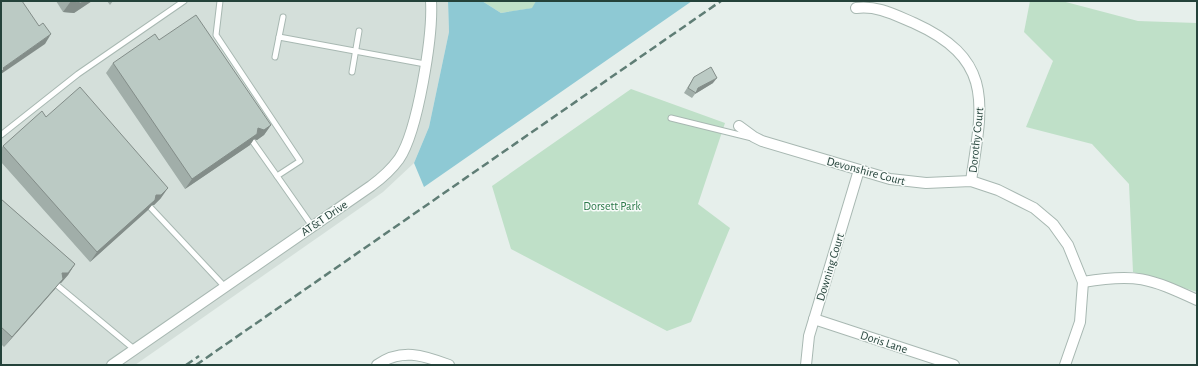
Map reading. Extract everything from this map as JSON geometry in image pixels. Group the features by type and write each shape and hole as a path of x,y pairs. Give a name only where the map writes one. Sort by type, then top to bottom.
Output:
{"street":[{"name":"AT&T Drive","path":"112,365 389,172 400,158 410,137 415,119 431,31 431,1"},
{"name":"Dorothy Court","path":"856,8 869,7 881,10 928,30 953,45 967,62 977,82 980,105 971,181"},
{"name":"Devonshire Court","path":"739,126 762,141 890,179 909,183 971,181 998,190 1022,201 1046,217 1059,231 1068,244 1083,282 1080,322 1065,365"},
{"name":"Downing Court","path":"806,365 806,349 814,319 859,170"},
{"path":"1083,282 1119,277 1139,278 1162,284 1197,300"},
{"name":"Doris Lane","path":"814,319 954,365"},
{"path":"377,365 396,356 412,354 426,356 448,365"}],"lane":[{"path":"1,136 78,74 184,1"},
{"path":"220,1 216,35 300,161 277,176"},
{"path":"275,57 283,17"},
{"path":"352,72 360,31"},
{"path":"279,37 425,64"},
{"path":"671,118 762,141"},
{"path":"253,142 312,226"},
{"path":"151,208 225,287"},
{"path":"58,286 134,349"}],"shaded area":[{"path":"1,1 448,1 449,32 429,127 414,163 383,192 135,365 1,365"}],"green space":[{"path":"482,1 536,1 533,8 501,13"},
{"path":"1030,1 1062,1 1138,21 1197,23 1197,292 1133,272 1129,184 1092,144 1026,127 1053,61 1024,32"},
{"name":"Dorsett Park","path":"631,89 725,123 698,204 730,228 691,322 667,331 511,249 492,186"}],"water":[{"path":"448,1 482,1 501,13 532,8 536,1 692,1 424,187 414,163 429,127 449,32"}],"building":[{"path":"1,1 22,1 39,26 43,23 51,34 3,68 4,69 1,72"},
{"path":"70,1 84,1 81,3"},
{"path":"196,15 271,125 264,130 258,128 257,134 192,179 113,63 155,34 159,40"},
{"path":"711,67 717,78 698,88 696,93 688,88 694,77"},
{"path":"80,87 168,188 161,195 156,195 155,200 97,252 3,146 42,111 46,117"},
{"path":"1,199 75,264 68,273 62,273 63,279 12,337 1,327"}],"railway":[{"path":"196,365 721,1"},
{"path":"186,365 199,356"}]}
